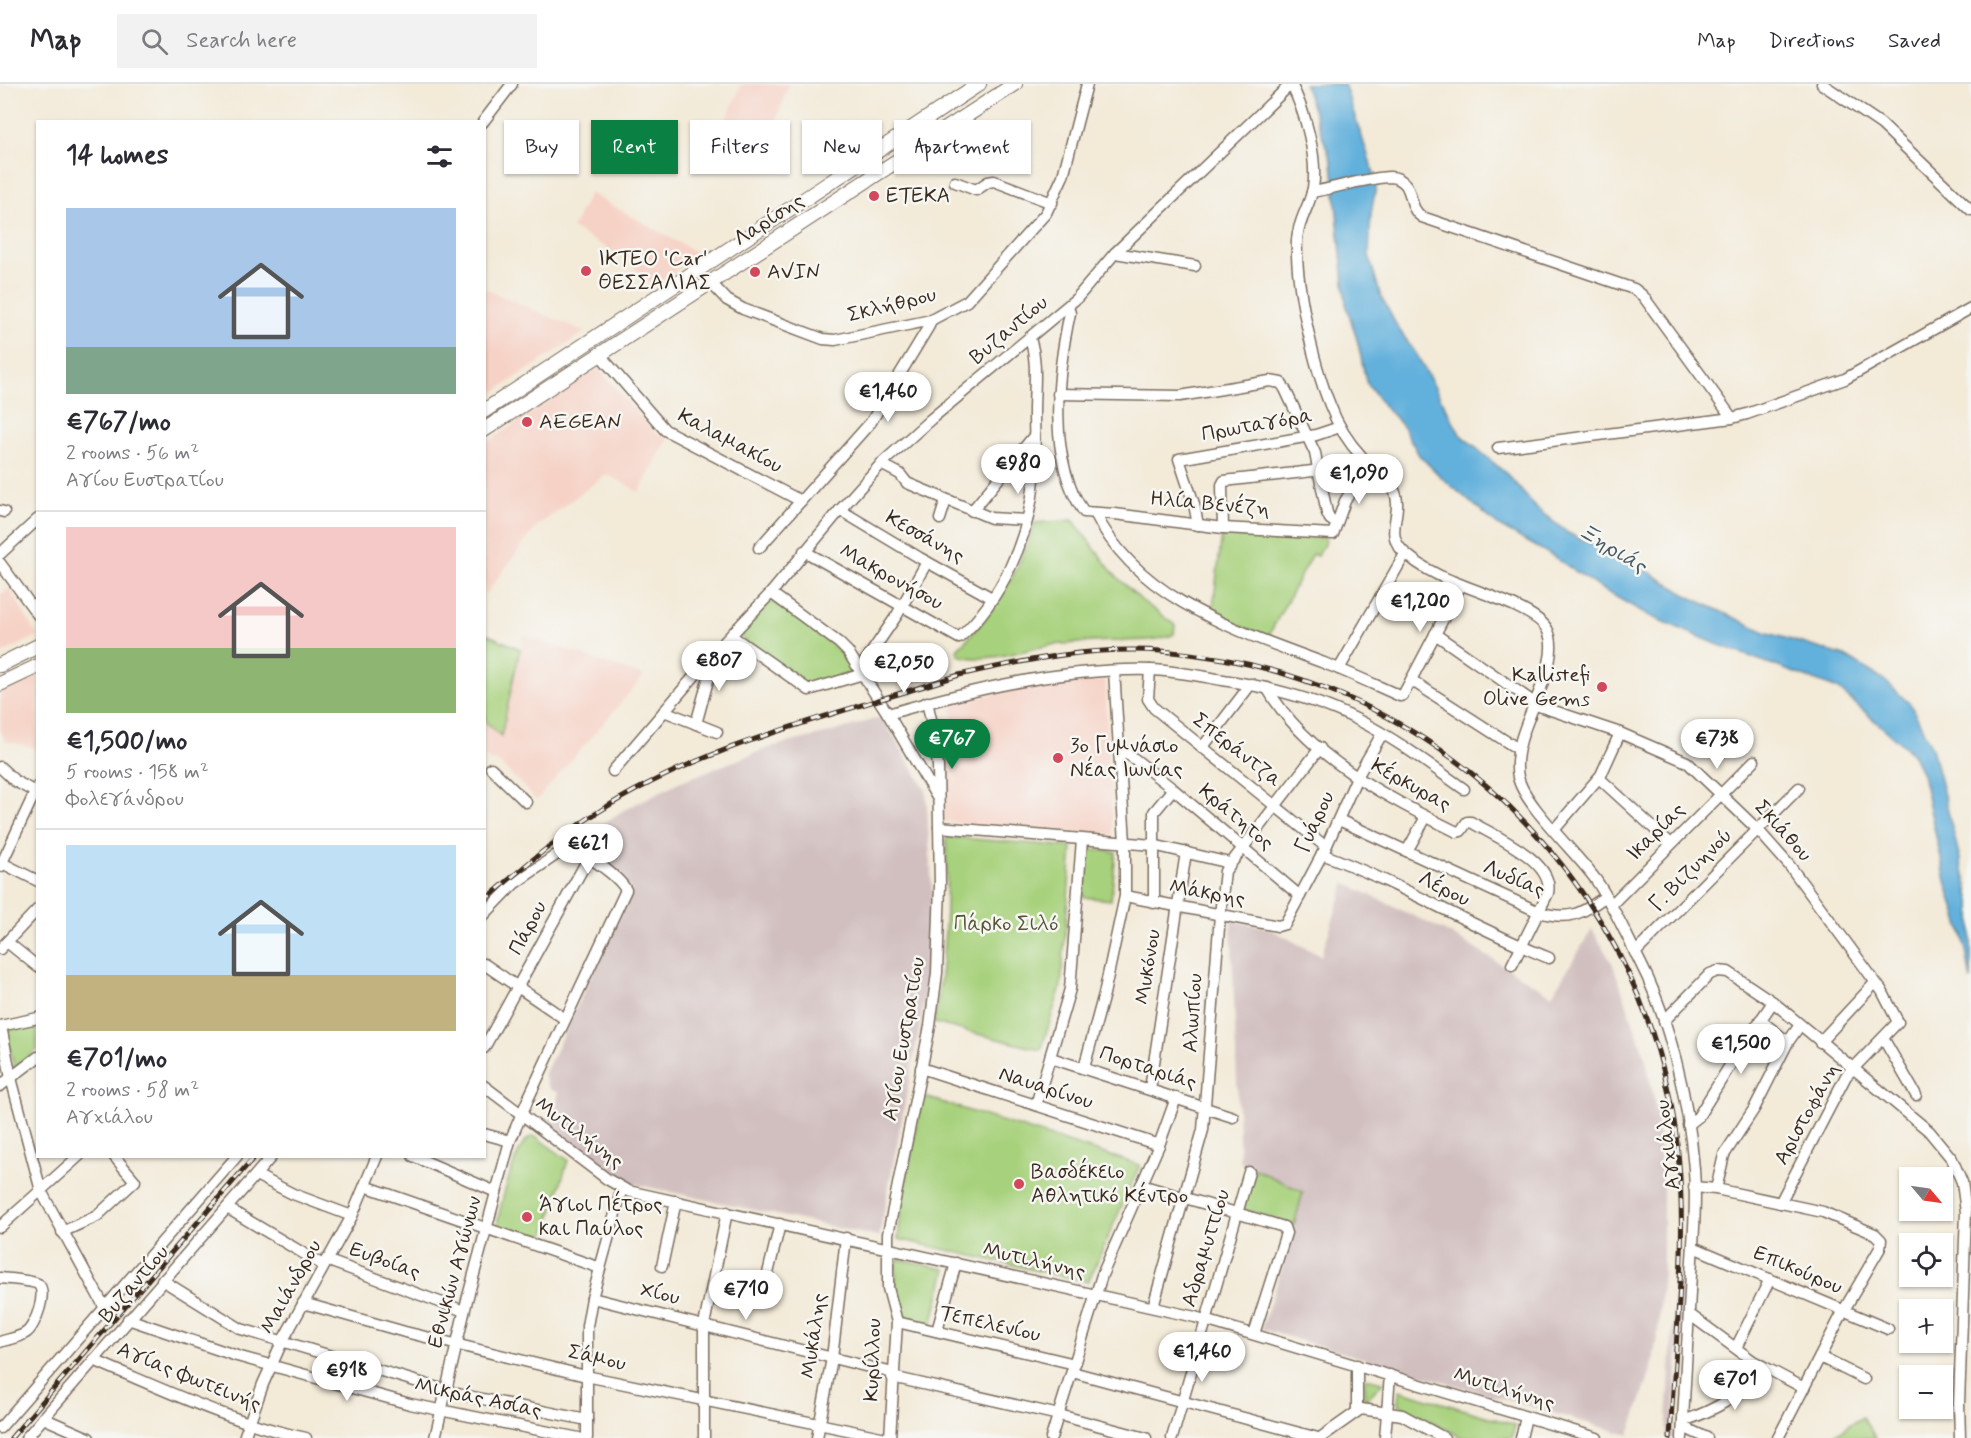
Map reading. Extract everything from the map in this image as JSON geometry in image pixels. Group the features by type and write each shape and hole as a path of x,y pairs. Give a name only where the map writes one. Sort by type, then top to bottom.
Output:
{"main road":[{"name":"Λαρίσης","path":"486,410 979,84"},
{"name":"Λαρίσης","path":"486,429 1015,84"},
{"path":"0,665 36,647"},
{"path":"0,684 36,667"}],"street":[{"path":"485,120 512,84"},
{"name":"Σκλήθρου","path":"711,283 727,300 738,306 823,339 835,340 931,320 967,301 1052,203 1064,176 1087,84"},
{"path":"1291,84 1303,112 1313,167 1312,192 1298,229 1297,245 1300,281 1318,370 1340,428 1367,464 1388,480 1395,492 1397,501 1394,538 1397,546 1405,554 1340,669"},
{"name":"Βυζαντίου","path":"614,771 715,652 771,593 804,551 881,464 930,419 1068,306 1088,287 1115,253 1291,84"},
{"path":"1822,84 1881,124 1971,210"},
{"path":"1312,192 1392,177 1403,182 1409,191 1414,210 1422,218 1622,283 1638,291 1732,418"},
{"path":"955,182 976,190 994,181 1052,203"},
{"path":"1115,253 1195,266"},
{"path":"1068,306 1070,313 1060,361 1059,394 1065,467 1071,489 1116,545 1150,580 1210,618 1402,696 1461,585"},
{"path":"1498,448 1732,418 1781,403 1845,379 1971,308"},
{"path":"759,548 878,413 931,320"},
{"path":"992,598 1013,560 1027,520 1034,478 1034,358 1030,339"},
{"name":"Καλαμακίου","path":"600,355 665,430 801,501"},
{"path":"1059,394 1180,396 1270,381 1283,385 1308,436 1320,471 1327,513 1330,519 1336,522 1345,501 1367,464"},
{"name":"Πρωταγόρα","path":"1198,525 1179,459 1308,436 1340,428"},
{"path":"972,511 1034,436"},
{"path":"881,464 900,474 907,483 972,511 996,519 1027,520"},
{"path":"1223,528 1222,485 1224,481 1367,464"},
{"path":"940,519 946,500"},
{"name":"Κεσσάνης","path":"840,510 992,598"},
{"name":"Ηλία Βενέζη","path":"1090,513 1223,528 1333,534 1336,522"},
{"path":"0,554 36,521"},
{"name":"Μακρονήσου","path":"804,551 958,638 992,598"},
{"name":"Αγχιάλου","path":"1405,554 1431,571 1529,613 1542,622 1551,640 1551,658 1518,749 1517,775 1523,791 1577,855 1608,900 1655,993 1673,1054 1688,1125 1694,1187 1683,1429"},
{"path":"732,636 809,690 861,672 903,606 927,562"},
{"path":"0,563 36,612"},
{"path":"771,593 842,645 880,701 939,800"},
{"name":"Σκιάθου","path":"1436,633 1534,703 1683,759 1758,830 1797,875 1882,991 1898,1022"},
{"path":"696,724 715,652"},
{"name":"Κέρκυρας","path":"1114,671 1150,670 1251,684 1287,693 1357,720 1404,747 1464,789"},
{"name":"Σπεράντζα","path":"1150,670 1148,699 1150,703 1275,806 1324,850"},
{"path":"888,714 927,702 1011,683 1114,671 1125,842 1125,896 1104,994 1084,1068"},
{"path":"1411,680 1518,749"},
{"path":"1202,748 1251,684"},
{"name":"Κέρκυρας","path":"1268,688 1286,717 1357,777 1457,832 1461,831 1467,822 1472,822 1533,860 1544,873 1549,884 1548,893 1539,912"},
{"name":"Αγίου Ευστρατίου","path":"887,1248 891,1215 935,997 937,973 940,898 939,800 937,751 927,702"},
{"path":"664,711 717,732"},
{"name":"Γυάρου","path":"1282,926 1287,921 1324,850 1357,777 1382,734"},
{"path":"1554,830 1599,778 1620,734"},
{"name":"Κράτητος","path":"1118,746 1300,896"},
{"name":"Αλωπίου","path":"1153,1307 1201,1139 1225,871 1320,748"},
{"name":"Ικαρίας","path":"1608,900 1671,844 1754,760"},
{"path":"0,766 20,784 36,789 1,864 36,880"},
{"path":"492,768 526,802"},
{"path":"1599,778 1671,844"},
{"name":"Γ. Βιζυηνού","path":"1635,952 1799,788"},
{"path":"1154,903 1154,812 1173,789"},
{"path":"1407,851 1426,817"},
{"name":"Λυδίας","path":"1339,820 1539,912 1560,917 1568,916 1608,900"},
{"path":"939,827 1153,845 1230,863"},
{"path":"1036,1105 1070,990 1082,840"},
{"path":"486,913 514,884 568,846 589,857"},
{"name":"Λέρου","path":"1324,850 1494,935 1549,958"},
{"name":"Μυκόνου","path":"1150,1089 1186,852"},
{"name":"Εθνικών Αγώνων","path":"435,1438 464,1311 510,1141 625,894 626,890 621,883 589,857"},
{"name":"Πάρου","path":"486,1045 589,857"},
{"name":"Μάκρης","path":"1125,896 1282,926"},
{"path":"36,911 3,945 36,966"},
{"path":"1512,965 1539,912"},
{"path":"486,965 565,1019"},
{"path":"1664,1021 1702,980 1716,971 1725,971 1773,1002 1929,1131 1948,1152 1960,1174 1966,1212 1959,1403 1960,1438"},
{"path":"1821,1042 1875,983"},
{"path":"1688,1125 1698,1117 1773,1002"},
{"path":"36,1018 0,1026 11,1078 41,1191 105,1308"},
{"path":"1760,1020 1788,1041"},
{"name":"Αριστοφάνη","path":"1780,1203 1846,1076 1898,1022"},
{"path":"1716,1189 1722,1158 1758,1102 1788,1041 1800,1025"},
{"path":"1883,1038 1916,1095"},
{"name":"Πορταριάς","path":"1051,1058 1233,1117"},
{"path":"0,1086 36,1059"},
{"name":"Ναυαρίνου","path":"921,1068 1159,1145"},
{"name":"Μυτιλήνης","path":"486,1088 622,1188 1205,1320 1390,1375 1578,1435 1597,1438"},
{"path":"1051,1438 1113,1247 1159,1145 1176,1098"},
{"path":"486,1135 510,1141"},
{"path":"0,1227 77,1158"},
{"path":"62,1232 97,1216 135,1181 116,1158"},
{"path":"0,1428 235,1158"},
{"name":"Βυζαντίου","path":"26,1438 271,1158"},
{"name":"Μαιάνδρου","path":"244,1438 271,1365 352,1216 376,1158"},
{"path":"418,1158 496,1192"},
{"name":"Αδραμυττίου","path":"1172,1438 1249,1172"},
{"path":"256,1175 293,1194 352,1216"},
{"path":"1141,1185 1282,1225 1286,1229 1254,1334"},
{"path":"365,1186 600,1268"},
{"path":"1694,1187 1716,1189 1837,1217 1880,1237 1882,1242 1778,1438"},
{"path":"587,1438 586,1334 592,1298 622,1188"},
{"path":"662,1266 676,1202"},
{"name":"Ευβοίας","path":"227,1208 325,1263 464,1311"},
{"path":"704,1438 704,1325 727,1212"},
{"path":"762,1298 780,1224"},
{"name":"Μυκάλης","path":"818,1438 832,1358 846,1238"},
{"name":"Επικούρου","path":"1693,1247 1888,1329"},
{"name":"Κυρίλλου","path":"887,1248 888,1288 897,1322 888,1438"},
{"path":"937,1331 956,1263"},
{"path":"0,1278 36,1283 40,1288 41,1297 36,1319 28,1331 0,1342"},
{"path":"1736,1348 1770,1279"},
{"path":"162,1280 241,1329 445,1391 587,1420"},
{"name":"Χίου","path":"592,1298 1146,1438"},
{"name":"Σάμου","path":"303,1303 586,1376 888,1438"},
{"path":"1689,1314 1766,1368 1804,1388"},
{"name":"Μικράς Ασίας","path":"128,1319 237,1356 410,1404 579,1438"},
{"name":"Τεπελενίου","path":"897,1322 1073,1368 1182,1401 1319,1438"},
{"path":"1820,1357 1864,1379"},
{"name":"Αγίας Φωτεινής","path":"93,1360 189,1401 249,1423 306,1438"},
{"path":"1357,1365 1357,1410"},
{"path":"1683,1429 1752,1382 1766,1368"},
{"path":"1385,1438 1390,1375"},
{"path":"1319,1438 1361,1409 1406,1416 1442,1438"},
{"path":"1521,1438 1526,1417"},
{"path":"43,1418 88,1438"},
{"path":"1683,1429 1707,1438"}],"shaded area":[{"path":"742,84 789,84 776,120 725,120"},
{"path":"590,193 699,254 654,287 629,261 572,228"},
{"path":"486,289 585,332 486,397"},
{"path":"598,368 654,432 668,439 639,492 607,474 537,526 486,594 486,443"},
{"path":"10,589 36,636 0,654 0,594"},
{"path":"524,635 644,676 537,800 496,760 492,762 486,758 486,723 501,735"},
{"path":"36,675 36,748 5,741 0,730 0,693"},
{"name":"3ο Γυμνάσιο Νέας Ιωνίας","path":"1105,680 1113,835 944,822 945,741 952,734 953,703 1010,690"},
{"path":"882,717 926,790 932,890 927,988 879,1237 625,1182 545,1123 557,1105 558,1092 551,1090 544,1075 632,890 580,839 622,811 679,782 774,746"},
{"path":"1345,883 1447,932 1552,995 1592,929 1613,965 1646,1059 1656,1111 1663,1187 1663,1273 1658,1331 1652,1367 1629,1435 1261,1329 1285,1260 1303,1192 1240,1162 1231,920 1268,928 1321,956"},
{"path":"1675,1284 1682,1285 1673,1438 1666,1438"}],"green space":[{"path":"1073,520 1113,573 1141,600 1175,625 1174,634 1148,640 1057,644 1002,656 979,658 958,655 957,649 971,636 1004,591 1029,541 1035,523"},
{"path":"1222,534 1325,538 1326,541 1317,556 1312,554 1269,635 1273,638 1212,616"},
{"path":"768,601 775,603 838,649 853,672 810,688 745,642 740,633"},
{"path":"486,634 520,649 501,736 486,722"},
{"name":"Πάρκο Σιλό","path":"948,837 1072,847 1061,986 1041,1050 934,1023 943,955 947,886 946,840"},
{"path":"1087,849 1116,852 1111,900 1083,897"},
{"path":"36,1024 36,1051 14,1068 6,1030"},
{"name":"Βασδέκειο Αθλητικό Κέντρο","path":"922,1096 1140,1165 1088,1282 898,1239 902,1203"},
{"path":"531,1137 536,1137 568,1160 543,1241 497,1225 514,1163 519,1151"},
{"path":"1255,1169 1303,1192 1294,1225 1243,1210"},
{"path":"896,1259 946,1269 932,1324 904,1317 896,1290"},
{"path":"1365,1378 1383,1382 1366,1400 1364,1399"},
{"path":"1399,1390 1515,1425 1512,1438 1463,1438 1398,1404"},
{"path":"1862,1417 1876,1438 1830,1438"}],"water":[{"path":"1304,84 1344,84 1377,182 1371,213 1369,255 1380,294 1398,328 1417,355 1460,434 1509,476 1536,508 1568,533 1649,572 1690,597 1765,632 1845,656 1883,679 1911,705 1932,748 1971,902 1971,981 1964,939 1946,881 1922,774 1911,752 1838,689 1719,645 1650,616 1602,589 1551,555 1499,526 1442,478 1419,455 1402,425 1383,405 1366,381 1358,343 1346,304 1332,163"}],"railway":[{"path":"486,899 538,855 580,824 637,789 681,768 772,733 959,675 1034,659 1085,652 1161,651 1252,665 1338,694 1418,735 1489,788 1551,851 1602,924 1642,1006 1669,1094 1680,1179 1681,1266 1670,1438"},
{"path":"11,1438 253,1158"}],"place":[{"name":"ΕΤΕΚΑ","path":"874,196"},
{"name":"ΙΚΤΕΟ 'Car' ΘΕΣΣΑΛΙΑΣ","path":"586,271"},
{"name":"AVIN","path":"755,272"},
{"name":"AEGEAN","path":"527,422"},
{"name":"Kallistefi Olive Gems","path":"1602,687"},
{"name":"3ο Γυμνάσιο Νέας Ιωνίας","path":"1058,758"},
{"name":"Βασδέκειο Αθλητικό Κέντρο","path":"1019,1184"},
{"name":"Άγιοι Πέτρος και Παύλος","path":"527,1217"}],"water label":[{"name":"Ξηριάς","path":"1612,549"}]}
